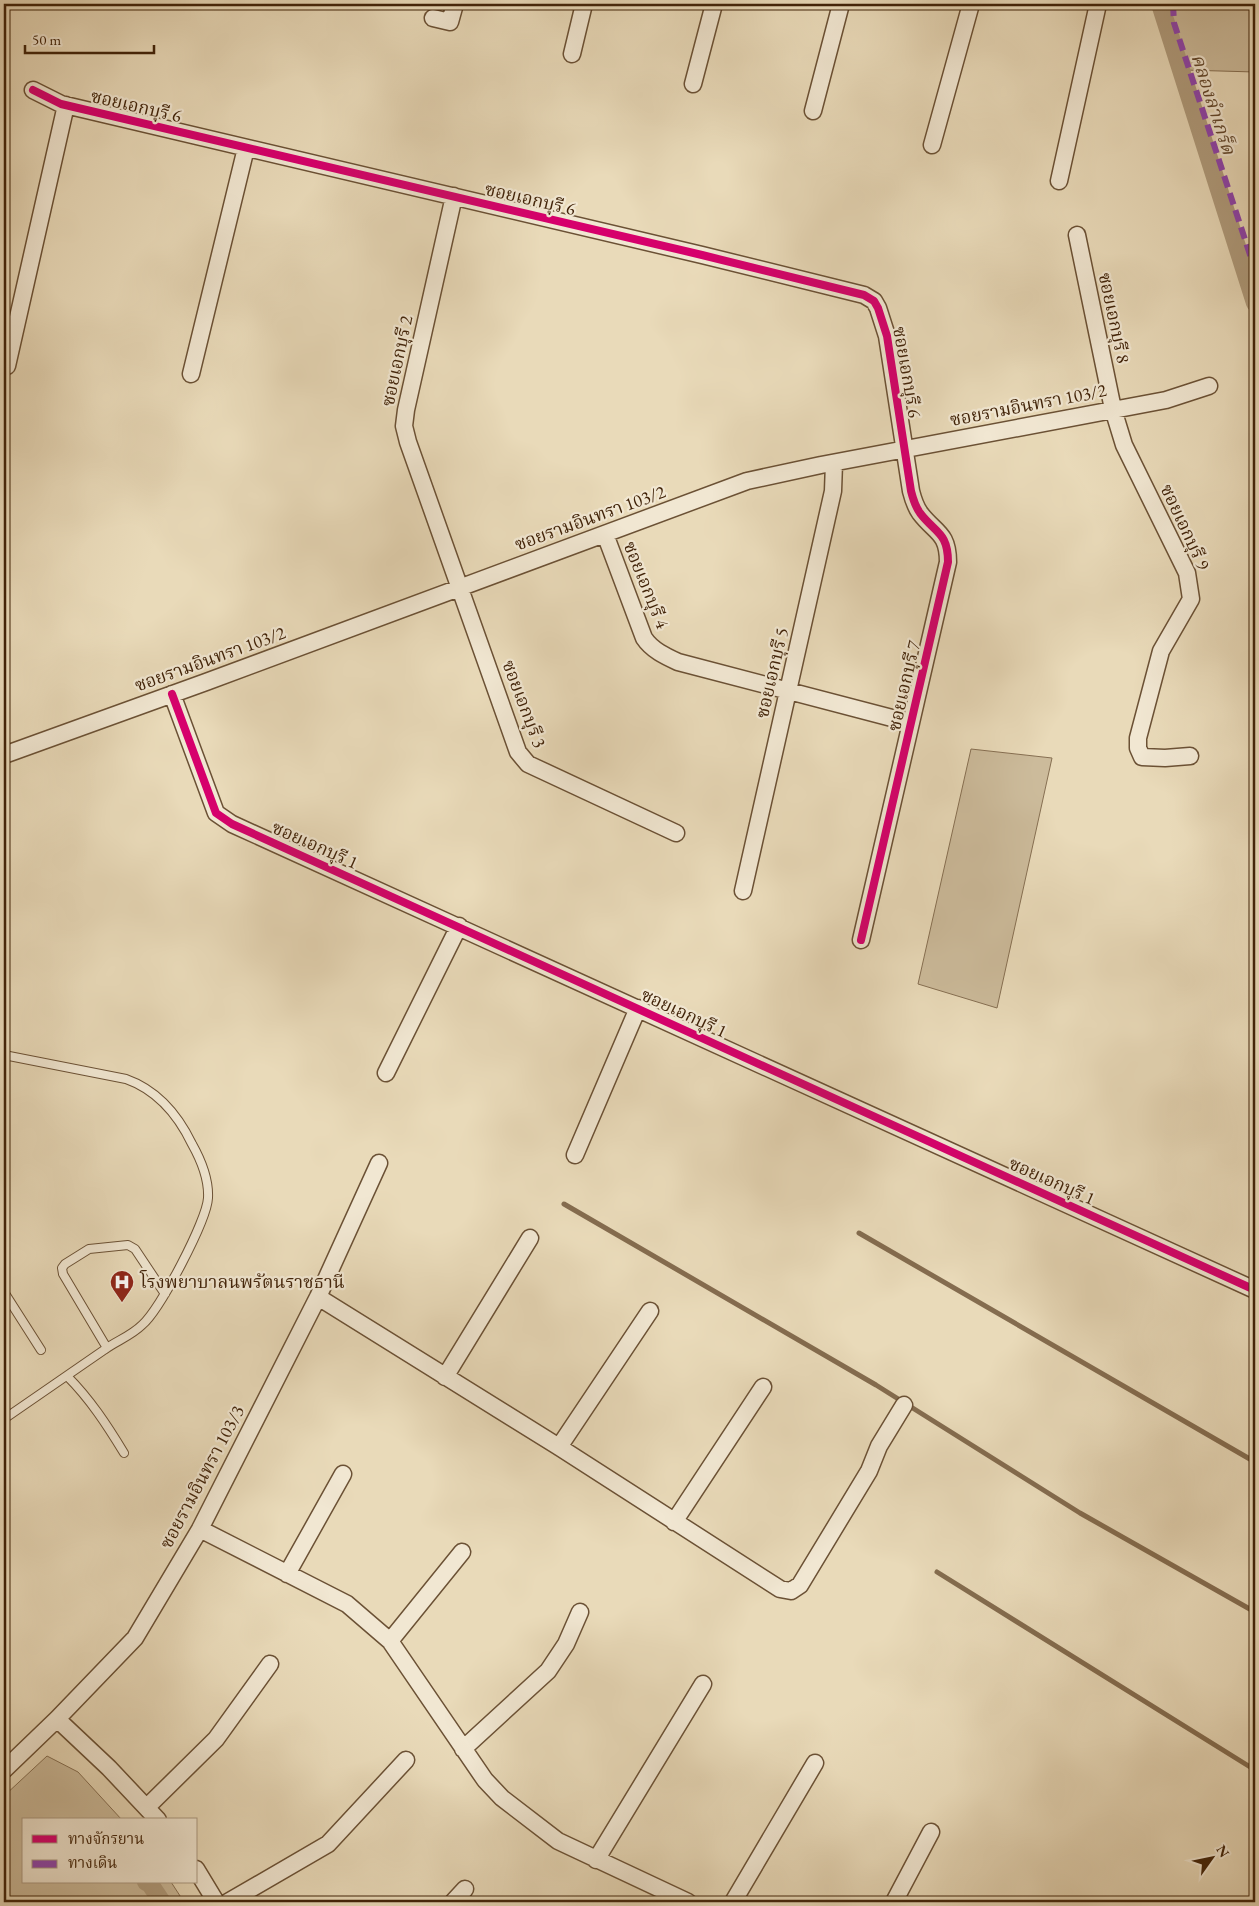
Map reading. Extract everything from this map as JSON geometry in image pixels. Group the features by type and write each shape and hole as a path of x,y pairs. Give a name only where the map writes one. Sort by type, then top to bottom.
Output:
{"street":[{"path":"433,18 450,22 455,4"},
{"path":"572,54 584,4"},
{"path":"693,84 714,4"},
{"path":"813,111 841,4"},
{"path":"932,145 971,4"},
{"path":"1059,181 1098,4"},
{"name":"ซอยเอกบุรี 6","path":"33,90 66,105 864,295 874,301 883,321 891,356 905,449"},
{"path":"7,366 66,105"},
{"path":"191,374 246,148"},
{"name":"ซอยเอกบุรี 2","path":"454,196 404,426 460,588"},
{"name":"ซอยเอกบุรี 8","path":"1076,235 1112,409"},
{"name":"ซอยรามอินทรา 103/2","path":"4,755 747,481 1166,400 1209,386"},
{"name":"ซอยเอกบุรี 9","path":"1112,409 1124,445 1187,573 1191,600 1161,651 1138,738 1138,748 1142,757 1190,756"},
{"name":"ซอยเอกบุรี 7","path":"861,940 948,562 946,543 939,532 915,505 905,449"},
{"name":"ซอยเอกบุรี 5","path":"743,890 833,491 834,463"},
{"name":"ซอยเอกบุรี 4","path":"605,534 644,638 649,646 678,662 911,723"},
{"name":"ซอยเอกบุรี 3","path":"460,588 522,759 528,764 676,833"},
{"name":"ซอยเอกบุรี 1","path":"172,694 216,813 222,818 1255,1290"},
{"path":"386,1073 459,926"},
{"path":"575,1155 638,1008"},
{"name":"ซอยรามอินทรา 103/3","path":"4,1770 58,1719 135,1638 200,1529 318,1298 379,1163"},
{"path":"445,1377 530,1238"},
{"path":"318,1298 560,1448 780,1589 791,1591 800,1585 805,1577 869,1471 879,1446 904,1404"},
{"path":"560,1448 650,1311"},
{"path":"674,1522 763,1387"},
{"path":"287,1574 344,1474"},
{"path":"200,1529 346,1604 390,1641 485,1780 502,1798 558,1841 688,1902"},
{"path":"390,1641 462,1552"},
{"path":"463,1749 548,1671 566,1644 580,1612"},
{"path":"147,1807 216,1739 270,1664"},
{"path":"596,1860 703,1684"},
{"path":"58,1719 109,1768 156,1818"},
{"path":"228,1902 328,1844 406,1760"},
{"path":"733,1902 815,1763"},
{"path":"894,1902 931,1832"},
{"path":"198,1872 216,1902"},
{"path":"453,1902 465,1890"}],"lane":[{"path":"4,1055 126,1079 153,1092 178,1120 188,1135 207,1182 208,1200 195,1236 165,1294 154,1312 142,1326 4,1419"},
{"path":"107,1348 63,1274 62,1268 65,1264 89,1249 128,1245 134,1249 165,1294"},
{"path":"4,1292 40,1350"},
{"path":"66,1376 83,1392 101,1415 124,1453"}],"shaded area":[{"path":"1166,4 1255,4 1255,72 1185,70"},
{"path":"971,749 1052,758 997,1008 918,984"},
{"path":"47,1756 78,1772 120,1818 22,1818 22,1884 172,1884 184,1902 4,1902 4,1796"}],"waterway":[{"name":"คลองลำเกร็ด","path":"1160,4 1255,303"},
{"path":"564,1204 876,1385 1080,1513 1255,1612"},
{"path":"859,1233 1255,1462"},
{"path":"937,1572 1255,1770"},
{"path":"150,1884 162,1902"}],"marked path":[{"path":"1173,4 1174,23 1255,270"}],"cycle path":[{"path":"33,90 61,104 702,255 864,295 874,301 887,336 911,491 915,505 920,513 940,534 946,544 948,562 861,940"},
{"path":"172,694 216,813 232,824 1255,1290"}],"place":[{"name":"โรงพยาบาลนพรัตนราชธานี","path":"122,1303"}]}
